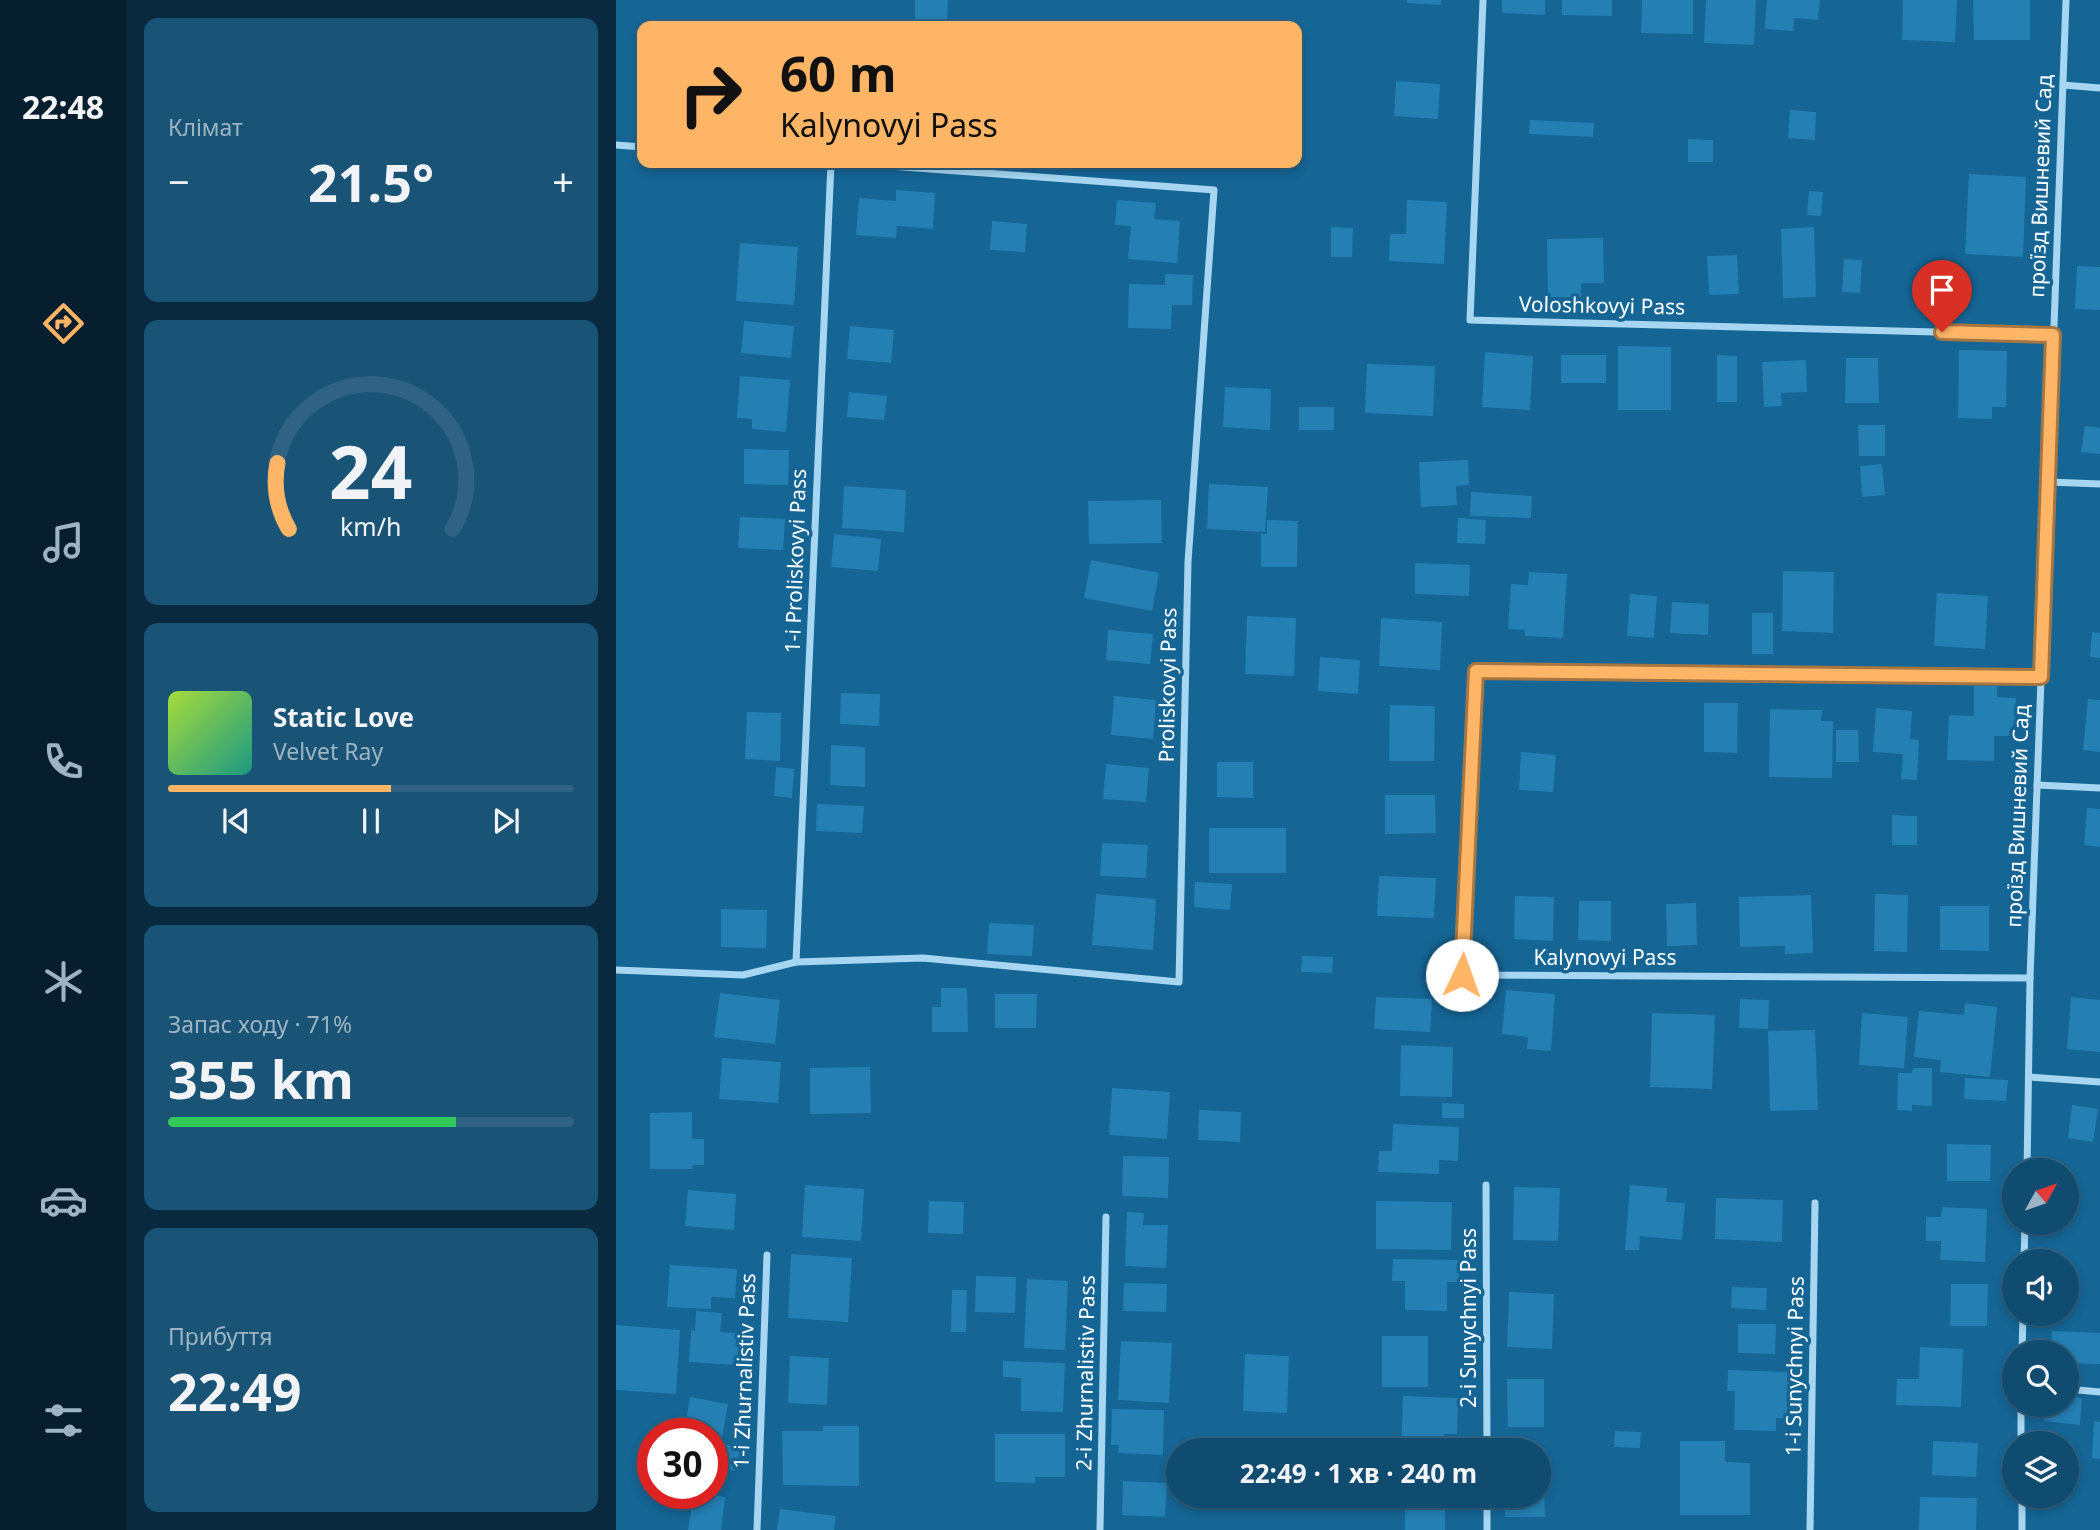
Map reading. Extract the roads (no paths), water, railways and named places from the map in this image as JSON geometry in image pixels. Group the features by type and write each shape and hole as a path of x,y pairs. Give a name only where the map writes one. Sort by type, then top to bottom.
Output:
{"street":[{"name":"Voloshkovyi Pass","path":"1483,0 1470,320 2053,335"},
{"name":"проїзд Вишневий Сад","path":"2026,1158 2030,978 2066,0"},
{"path":"2063,85 2100,88"},
{"path":"616,145 637,147"},
{"name":"1-i Proliskovyi Pass","path":"796,962 831,168"},
{"name":"Proliskovyi Pass","path":"616,970 743,975 796,962 923,958 1179,982 1188,562 1214,190 917,168"},
{"path":"2048,482 2100,484"},
{"name":"Kalynovyi Pass","path":"2030,978 1462,975 1476,671 2041,677"},
{"path":"2037,785 2100,788"},
{"path":"2029,1077 2100,1082"},
{"name":"2-i Sunychnyi Pass","path":"1486,1185 1487,1438"},
{"name":"1-i Sunychnyi Pass","path":"1810,1530 1815,1203"},
{"name":"2-i Zhurnalistiv Pass","path":"1100,1530 1106,1217"},
{"name":"1-i Zhurnalistiv Pass","path":"757,1530 767,1255"},
{"path":"2079,1390 2100,1392"},
{"path":"1487,1508 1487,1530"},
{"path":"2022,1508 2022,1530"}]}
